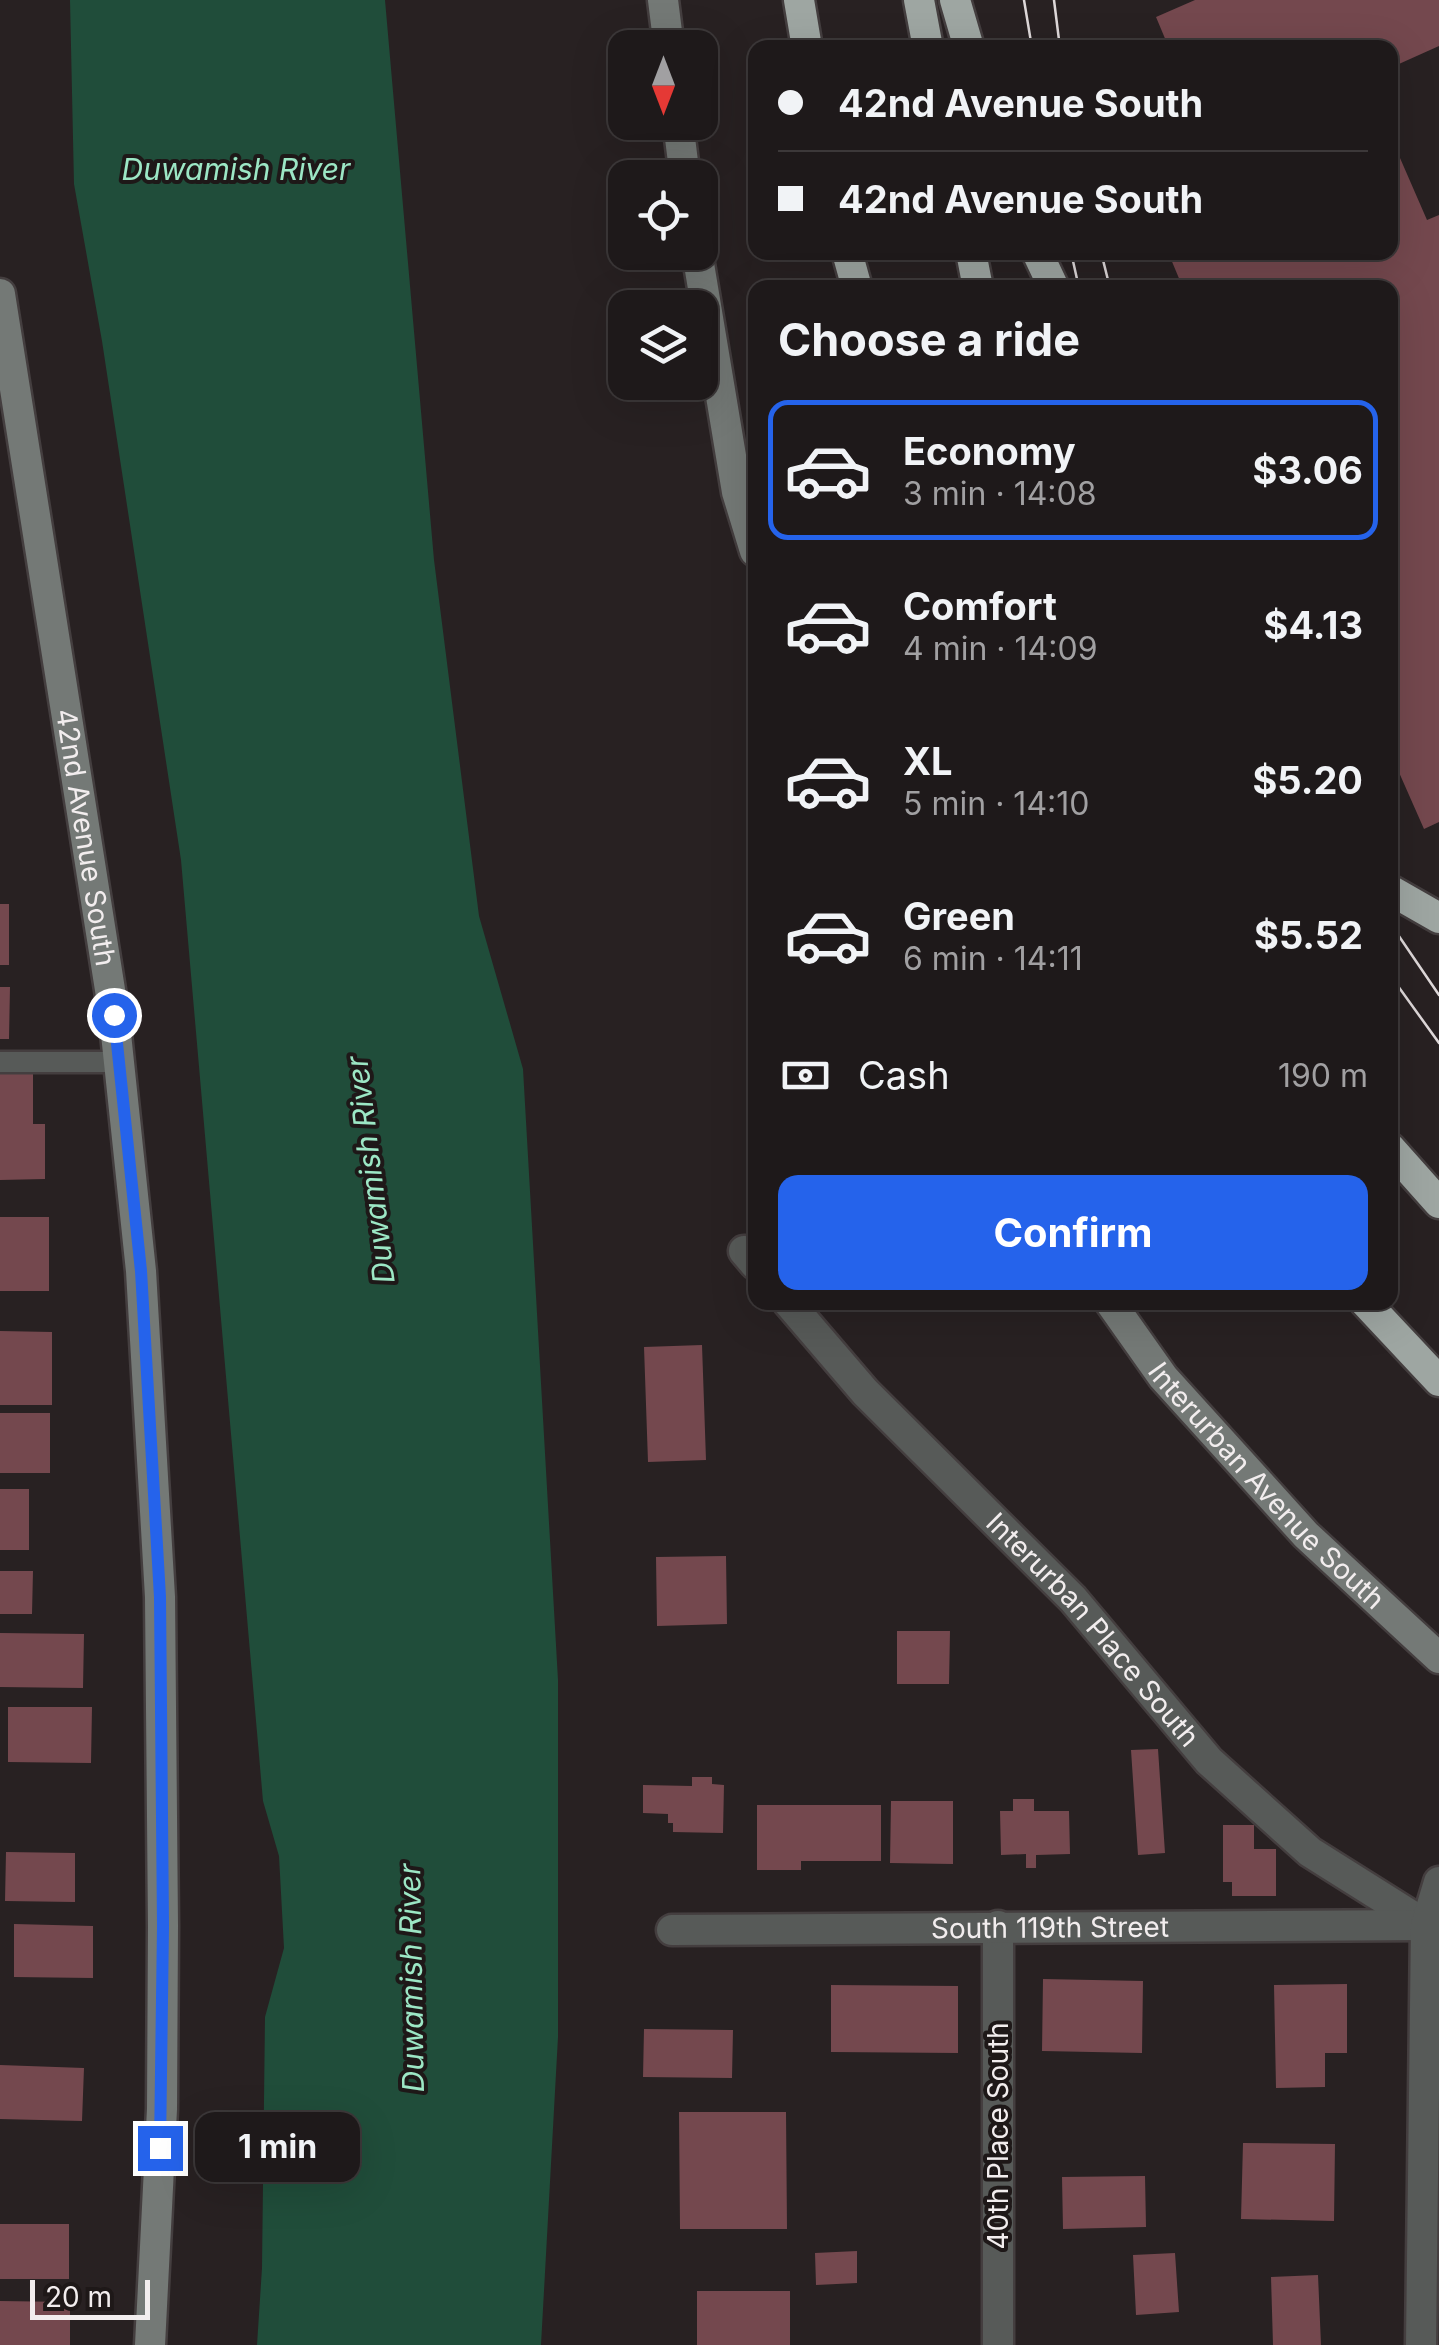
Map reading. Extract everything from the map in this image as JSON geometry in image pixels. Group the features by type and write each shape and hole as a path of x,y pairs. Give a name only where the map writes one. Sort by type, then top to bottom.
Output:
{"highway":[{"path":"799,0 806,40"},
{"path":"919,0 926,40"},
{"path":"954,0 966,40"},
{"path":"1398,895 1439,918"},
{"path":"1398,1157 1439,1203"},
{"path":"1372,1310 1439,1382"}],"street":[{"path":"663,0 666,30"},
{"path":"700,270 737,492 748,528"},
{"name":"42nd Avenue South","path":"0,294 114,1015 141,1271 160,1597 162,2109 150,2345"},
{"name":"Interurban Place South","path":"795,1310 865,1392 1073,1599 1209,1761 1310,1852 1426,1925"},
{"name":"Interurban Avenue South","path":"1116,1310 1164,1377 1306,1535 1439,1658"},
{"path":"1421,2345 1426,1925 1439,1882"},
{"name":"South 119th Street","path":"672,1930 1426,1925"},
{"name":"40th Place South","path":"998,1926 998,2345"}],"lane":[{"path":"0,1062 119,1062"}],"water":[{"name":"Duwamish River","path":"70,0 385,0 434,560 479,916 523,1069 558,1680 558,2037 541,2345 257,2345 262,2268 265,2017 284,1948 279,1856 263,1801 181,860 102,341 74,184"}],"building":[{"path":"1195,0 1439,0 1439,46 1398,64 1398,40 1166,40 1156,17"},
{"path":"1398,153 1427,220 1439,215 1439,822 1424,829 1398,770 1398,280 1180,280 1171,260 1398,260"},
{"path":"0,904 9,904 9,965 0,965"},
{"path":"0,987 10,987 9,1039 0,1039"},
{"path":"33,1069 33,1124 45,1124 45,1179 0,1180 0,1070"},
{"path":"0,1217 49,1217 49,1291 0,1291"},
{"path":"0,1331 52,1332 52,1405 0,1405"},
{"path":"702,1345 706,1460 648,1462 644,1347"},
{"path":"0,1413 50,1413 50,1473 0,1473"},
{"path":"0,1489 29,1489 29,1550 0,1550"},
{"path":"726,1556 727,1624 657,1626 656,1557"},
{"path":"0,1571 33,1571 32,1614 0,1614"},
{"path":"897,1631 950,1631 949,1684 897,1684"},
{"path":"0,1633 84,1634 83,1688 0,1687"},
{"path":"8,1707 92,1707 91,1763 8,1762"},
{"path":"1158,1749 1165,1853 1138,1855 1131,1750"},
{"path":"692,1777 712,1777 712,1784 724,1785 723,1833 673,1832 668,1814 643,1813 643,1785 692,1786"},
{"path":"1013,1799 1034,1799 1034,1811 1069,1811 1070,1854 1036,1855 1036,1868 1026,1868 1026,1854 1001,1855 1000,1811 1013,1811"},
{"path":"891,1801 953,1801 953,1864 890,1863"},
{"path":"757,1805 881,1805 881,1861 801,1861 801,1870 757,1870"},
{"path":"1223,1825 1254,1825 1254,1849 1276,1849 1276,1896 1232,1896 1232,1882 1223,1882"},
{"path":"6,1852 75,1853 75,1902 5,1901"},
{"path":"14,1924 93,1926 93,1978 14,1977"},
{"path":"1043,1979 1143,1981 1142,2053 1042,2051"},
{"path":"1347,1984 1347,2053 1325,2053 1325,2087 1276,2088 1274,1985"},
{"path":"831,1985 958,1986 958,2053 831,2052"},
{"path":"644,2029 733,2030 732,2078 643,2077"},
{"path":"0,2065 84,2068 82,2121 0,2119"},
{"path":"679,2112 786,2112 787,2229 680,2229"},
{"path":"1243,2143 1335,2144 1334,2221 1241,2219"},
{"path":"1145,2176 1146,2227 1063,2229 1062,2177"},
{"path":"0,2224 69,2224 69,2279 0,2279"},
{"path":"857,2251 857,2283 816,2285 815,2253"},
{"path":"1175,2253 1179,2312 1136,2315 1133,2255"},
{"path":"1318,2275 1321,2345 1273,2345 1271,2277"},
{"path":"697,2291 790,2291 790,2345 697,2345"},
{"path":"0,2301 70,2302 70,2345 0,2345"}],"tram line":[{"path":"1024,0 1031,40"},
{"path":"1054,0 1059,40"},
{"path":"1073,260 1077,280"},
{"path":"1103,260 1108,280"},
{"path":"1398,935 1439,995"},
{"path":"1398,986 1439,1043"}],"route":[{"path":"114,1015 141,1271 160,1597 160,2148"}]}
